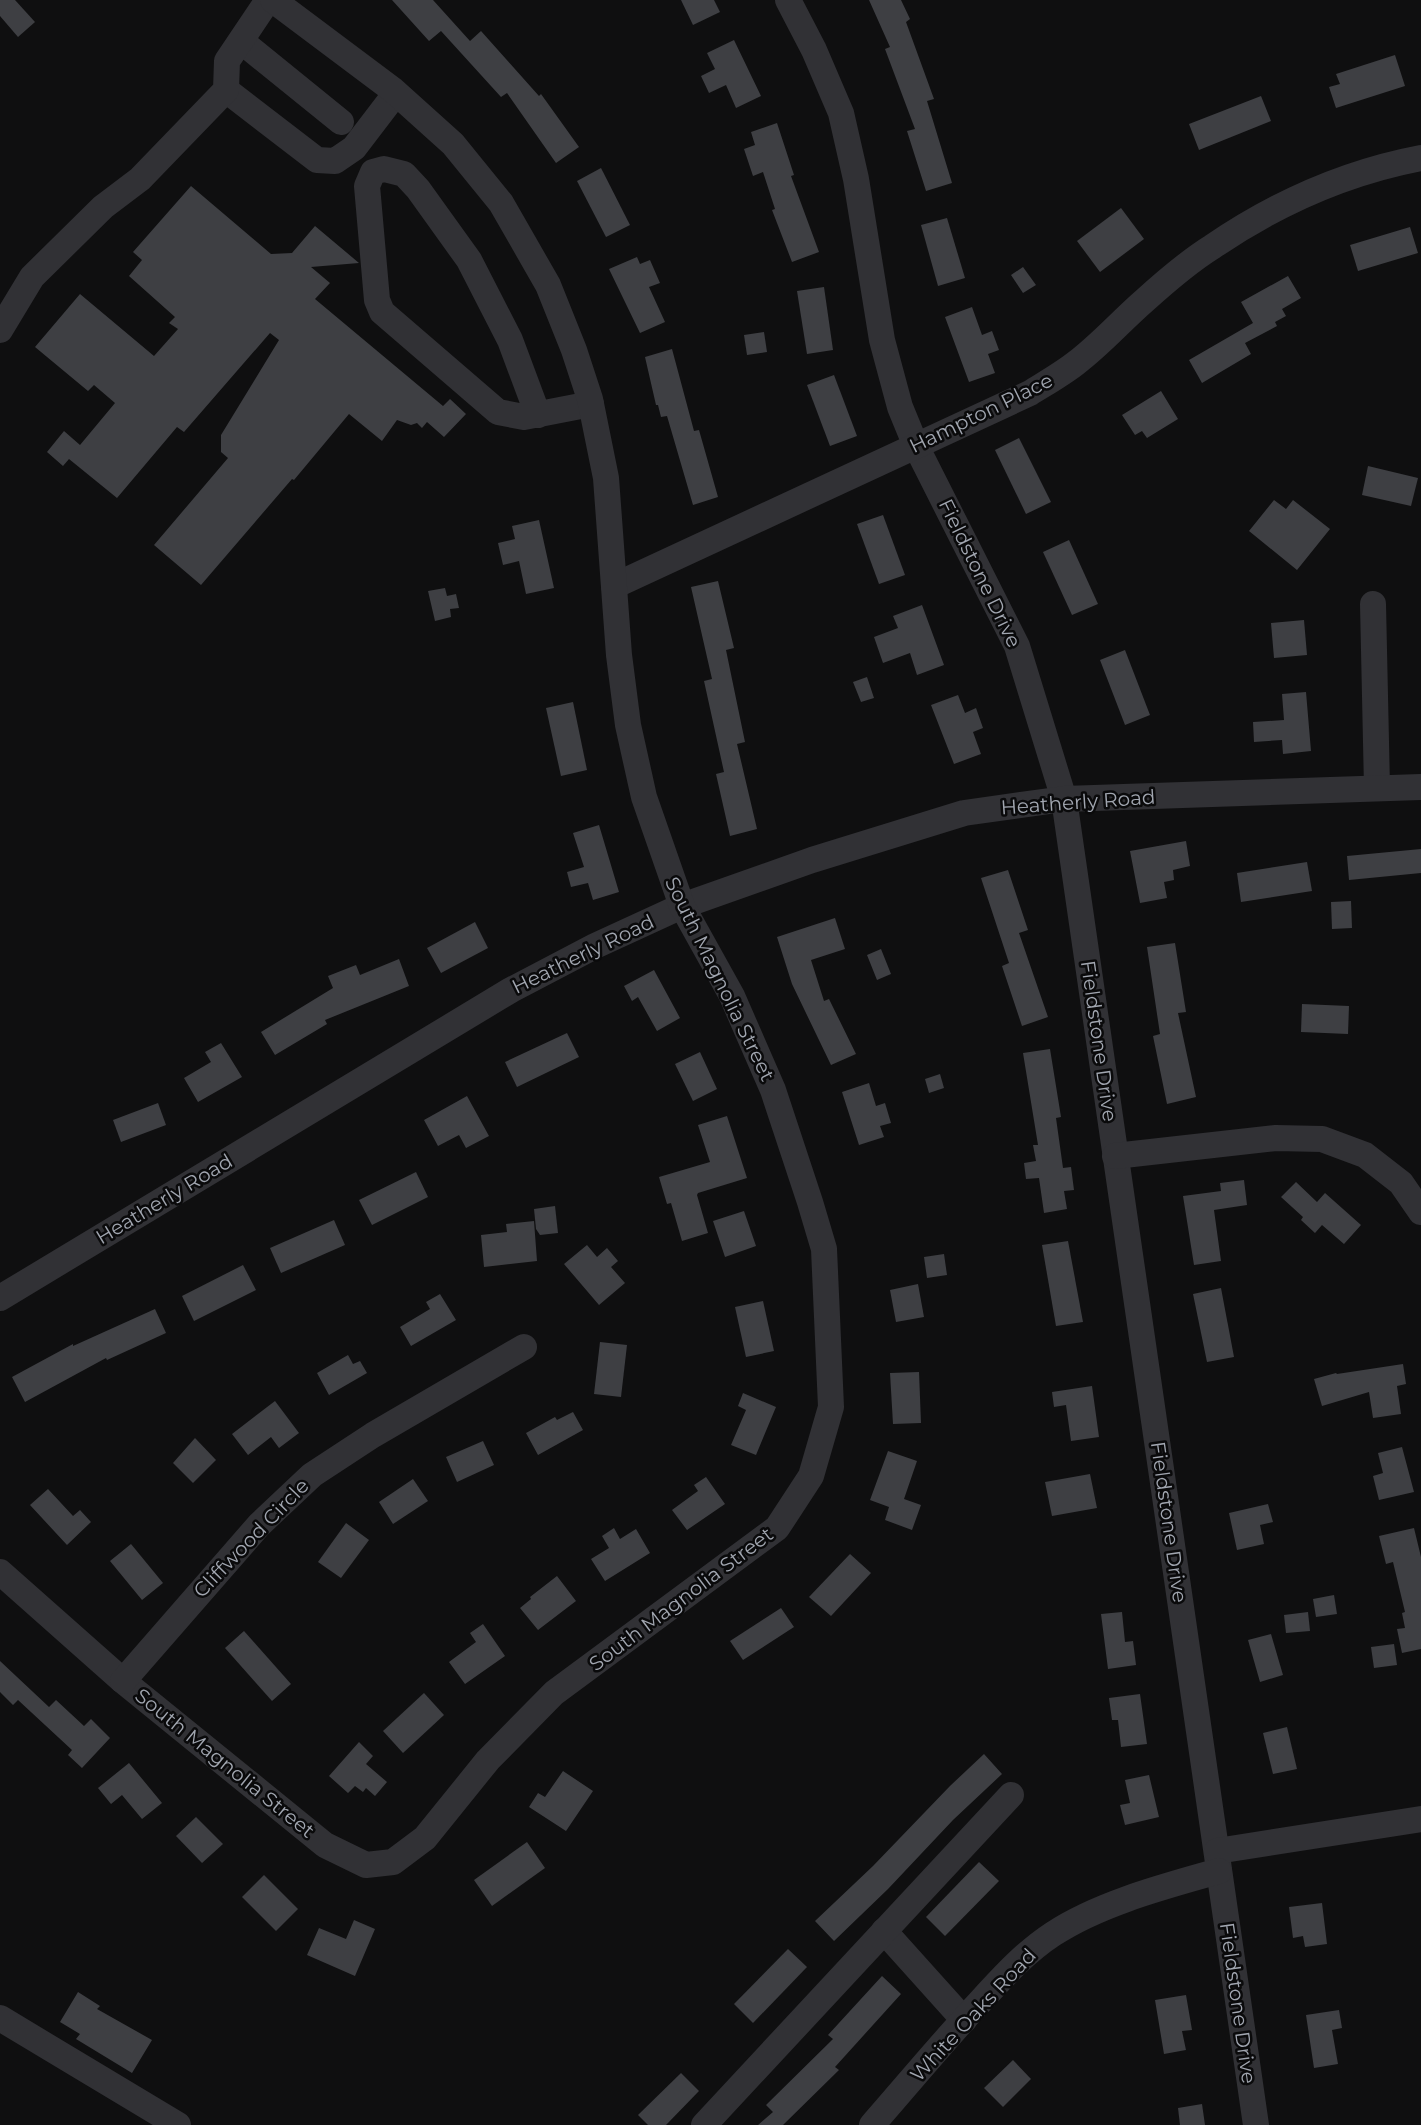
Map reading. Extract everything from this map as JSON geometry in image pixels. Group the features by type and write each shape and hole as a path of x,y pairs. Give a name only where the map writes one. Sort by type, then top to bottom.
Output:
{"street":[{"path":"0,330 32,277 103,207 140,179 226,90 227,61 268,0"},
{"name":"South Magnolia Street","path":"0,1572 123,1681 325,1845 366,1865 393,1862 425,1839 488,1761 554,1693 777,1528 811,1476 831,1407 824,1249 810,1202 773,1090 732,996 682,906 644,797 628,725 619,655 606,478 591,404 574,350 548,285 501,203 453,144 396,93 273,0"},
{"name":"Fieldstone Drive","path":"788,0 814,50 841,113 856,179 882,340 900,407 916,446 1017,646 1064,799 1256,2125"},
{"path":"241,41 341,122"},
{"path":"226,90 317,160 335,161 354,148 396,93"},
{"name":"Hampton Place","path":"614,586 1030,393 1077,363 1143,302 1211,247 1278,208 1316,190 1400,161 1421,158"},
{"path":"538,415 510,340 469,260 418,189 404,174 384,169 373,172 367,186 376,300 382,312 498,412 524,417 538,415 591,404"},
{"path":"1373,604 1377,788"},
{"name":"Heatherly Road","path":"0,1298 511,990 595,946 682,906 812,860 964,813 1064,799 1421,787"},
{"path":"1115,1156 1276,1138 1322,1139 1365,1155 1401,1183 1421,1212"},
{"name":"Cliffwood Circle","path":"123,1681 259,1525 312,1475 372,1435 524,1347"},
{"path":"704,2125 1011,1795"},
{"name":"White Oaks Road","path":"872,2125 1017,1962 1054,1933 1101,1910 1218,1861 1421,1819"},
{"path":"884,1931 964,2020"},
{"path":"2,2019 178,2125"}],"building":[{"path":"0,0 15,0 35,22 18,37 0,16"},
{"path":"392,0 433,0 470,41 481,31 539,96 541,94 579,147 556,163 507,93 501,97 441,31 429,41"},
{"path":"681,0 714,0 720,12 693,25"},
{"path":"869,0 901,0 910,19 906,22 934,99 927,101 952,183 926,191 907,131 915,129 885,49 890,47"},
{"path":"734,40 761,96 736,108 726,85 709,93 701,76 715,69 707,53"},
{"path":"1395,55 1405,86 1336,108 1329,87 1340,84 1336,74"},
{"path":"1261,96 1271,121 1199,150 1189,124"},
{"path":"777,123 794,175 791,176 819,252 792,262 772,210 775,209 763,172 753,176 744,149 755,145 751,132"},
{"path":"601,168 630,225 606,237 577,181"},
{"path":"191,186 271,254 292,253 315,226 359,263 311,267 330,283 315,299 443,406 450,399 466,414 444,437 427,422 422,428 417,423 411,425 397,420 382,441 349,414 201,585 154,545 228,458 221,452 221,435 279,340 270,333 184,432 177,427 117,498 69,459 63,466 47,452 64,431 80,445 115,403 94,385 88,391 35,347 80,294 154,356 178,329 169,323 175,317 129,276 142,260 133,252"},
{"path":"1121,208 1144,239 1100,272 1077,241"},
{"path":"947,218 965,278 938,286 921,225"},
{"path":"1410,227 1418,253 1358,271 1350,245"},
{"path":"637,257 640,264 650,260 660,283 649,287 665,322 640,333 609,269"},
{"path":"1023,267 1036,285 1023,293 1011,275"},
{"path":"1288,276 1301,298 1282,309 1286,316 1275,322 1277,326 1245,343 1251,354 1202,383 1189,360 1253,323 1241,302"},
{"path":"824,287 833,350 807,354 797,291"},
{"path":"972,307 982,335 992,331 999,350 988,354 995,373 969,382 945,317"},
{"path":"764,332 767,352 747,355 744,335"},
{"path":"672,349 694,431 699,430 718,497 693,505 667,416 661,417 658,405 656,405 645,357"},
{"path":"834,375 857,436 830,446 807,385"},
{"path":"1161,391 1178,419 1147,438 1142,431 1135,435 1122,415"},
{"path":"1019,438 1051,502 1026,514 995,450"},
{"path":"1368,466 1418,478 1411,506 1362,495"},
{"path":"1274,500 1286,509 1293,500 1330,529 1297,570 1249,531"},
{"path":"883,515 905,575 879,584 857,524"},
{"path":"539,520 554,588 526,594 519,561 503,565 498,543 515,539 512,526"},
{"path":"1069,540 1098,604 1072,615 1043,552"},
{"path":"718,581 734,648 726,650 745,742 737,744 757,829 730,836 716,774 724,772 704,681 712,679 691,587"},
{"path":"445,588 447,596 456,594 459,608 450,609 451,617 435,621 428,591"},
{"path":"922,605 944,665 917,675 910,653 883,663 874,637 898,628 893,616"},
{"path":"1304,620 1307,655 1274,658 1271,623"},
{"path":"1125,650 1150,715 1125,725 1100,660"},
{"path":"867,677 874,698 861,702 853,682"},
{"path":"1306,692 1311,751 1283,754 1282,740 1254,742 1253,722 1284,720 1282,694"},
{"path":"958,695 965,713 976,708 983,728 973,732 981,754 954,764 931,705"},
{"path":"573,702 587,770 561,776 546,708"},
{"path":"599,825 619,892 593,900 588,883 571,887 567,872 584,867 573,833"},
{"path":"1186,841 1190,866 1173,870 1174,880 1164,882 1167,898 1140,903 1130,851"},
{"path":"1421,849 1421,873 1349,880 1347,856"},
{"path":"1307,862 1312,891 1241,902 1237,873"},
{"path":"1008,870 1028,930 1019,933 1048,1017 1022,1026 1002,966 1009,963 981,878"},
{"path":"1351,901 1352,928 1332,929 1331,902"},
{"path":"835,918 845,949 811,960 824,1001 829,999 856,1054 831,1065 792,984 777,937"},
{"path":"475,922 488,948 441,973 427,948"},
{"path":"1175,943 1186,1012 1178,1013 1196,1097 1167,1104 1153,1036 1160,1034 1147,947"},
{"path":"881,949 891,974 877,980 867,955"},
{"path":"399,959 409,986 325,1020 327,1024 275,1055 261,1032 333,988 328,976 356,965 360,975"},
{"path":"654,970 680,1018 657,1031 638,997 632,1001 624,986"},
{"path":"1302,1004 1349,1006 1348,1034 1301,1032"},
{"path":"567,1033 579,1057 517,1087 505,1062"},
{"path":"221,1043 242,1077 198,1102 184,1078 211,1062 205,1052"},
{"path":"1050,1049 1061,1117 1056,1118 1063,1168 1071,1167 1074,1190 1064,1191 1067,1209 1044,1213 1039,1178 1026,1179 1024,1163 1036,1161 1033,1145 1038,1145 1023,1053"},
{"path":"700,1052 717,1089 693,1101 675,1064"},
{"path":"940,1074 944,1088 929,1093 925,1079"},
{"path":"869,1083 876,1106 885,1103 891,1123 880,1126 884,1137 859,1145 842,1092"},
{"path":"467,1096 489,1136 466,1148 459,1135 438,1146 424,1120"},
{"path":"158,1103 166,1125 121,1142 113,1120"},
{"path":"727,1116 747,1178 698,1193 708,1233 682,1241 671,1203 667,1204 659,1177 710,1162 698,1125"},
{"path":"416,1172 428,1197 372,1225 359,1200"},
{"path":"1244,1180 1247,1205 1214,1210 1221,1261 1194,1265 1183,1196 1221,1191 1220,1183"},
{"path":"1296,1182 1317,1202 1325,1193 1361,1225 1344,1244 1322,1225 1315,1233 1301,1220 1303,1217 1281,1197"},
{"path":"555,1206 558,1233 540,1235 536,1229 534,1209"},
{"path":"744,1211 756,1246 725,1257 713,1221"},
{"path":"334,1220 345,1245 281,1273 270,1248"},
{"path":"534,1221 537,1261 484,1267 481,1235 507,1232 506,1224"},
{"path":"1068,1241 1083,1322 1056,1326 1042,1245"},
{"path":"587,1245 597,1257 607,1248 618,1261 611,1267 625,1283 599,1305 564,1264"},
{"path":"944,1254 947,1275 927,1278 924,1257"},
{"path":"243,1265 256,1290 194,1321 182,1296"},
{"path":"918,1284 924,1317 896,1322 890,1290"},
{"path":"1221,1288 1234,1357 1207,1362 1193,1294"},
{"path":"440,1294 456,1320 411,1346 400,1327 430,1309 426,1302"},
{"path":"763,1301 774,1351 746,1357 735,1307"},
{"path":"155,1309 166,1333 107,1360 106,1358 25,1402 12,1377 73,1344 73,1346"},
{"path":"600,1342 627,1345 621,1397 594,1394"},
{"path":"348,1355 353,1364 360,1361 367,1373 329,1395 317,1373"},
{"path":"1403,1364 1406,1384 1397,1386 1401,1414 1373,1418 1369,1392 1322,1406 1314,1379 1336,1373"},
{"path":"919,1372 921,1423 893,1424 890,1373"},
{"path":"1092,1386 1099,1437 1071,1441 1066,1405 1054,1407 1052,1392"},
{"path":"743,1393 776,1407 756,1455 731,1445 746,1410 738,1406"},
{"path":"275,1401 299,1433 279,1448 271,1437 248,1455 232,1434"},
{"path":"573,1412 583,1430 538,1455 526,1433 555,1417 557,1420"},
{"path":"195,1438 216,1460 193,1483 173,1463"},
{"path":"483,1441 494,1465 457,1482 446,1457"},
{"path":"1402,1447 1414,1492 1379,1500 1373,1476 1383,1473 1378,1453"},
{"path":"888,1451 917,1461 904,1499 921,1505 912,1530 885,1520 889,1507 870,1500"},
{"path":"1090,1474 1097,1508 1052,1516 1045,1482"},
{"path":"706,1477 725,1504 687,1530 672,1510 698,1491 694,1485"},
{"path":"413,1479 428,1501 393,1524 379,1502"},
{"path":"48,1489 73,1516 80,1510 91,1522 67,1545 30,1505"},
{"path":"1268,1504 1273,1522 1260,1525 1264,1544 1237,1550 1229,1513"},
{"path":"346,1523 369,1540 341,1578 318,1562"},
{"path":"614,1528 620,1539 636,1529 650,1553 605,1581 591,1559 609,1548 602,1536"},
{"path":"1414,1528 1421,1557 1421,1649 1402,1653 1397,1629 1405,1628 1402,1613 1405,1612 1393,1562 1386,1564 1379,1536"},
{"path":"131,1544 163,1583 142,1600 110,1561"},
{"path":"850,1554 871,1573 831,1616 809,1597"},
{"path":"557,1576 576,1601 538,1630 520,1608"},
{"path":"1334,1595 1337,1614 1316,1617 1313,1599"},
{"path":"781,1608 794,1627 743,1660 730,1641"},
{"path":"1122,1612 1125,1642 1133,1641 1136,1665 1108,1669 1101,1614"},
{"path":"1308,1612 1310,1631 1286,1633 1284,1615"},
{"path":"483,1624 505,1656 465,1684 449,1662 476,1642 470,1633"},
{"path":"244,1631 291,1684 272,1701 225,1648"},
{"path":"1271,1634 1283,1675 1260,1682 1248,1640"},
{"path":"1394,1644 1397,1665 1374,1668 1371,1647"},
{"path":"0,1661 49,1707 56,1700 84,1726 91,1719 110,1738 82,1768 68,1755 72,1750 18,1700 13,1705 0,1692"},
{"path":"424,1693 444,1715 403,1753 383,1731"},
{"path":"1140,1694 1147,1744 1121,1747 1118,1720 1112,1720 1109,1698"},
{"path":"1287,1727 1297,1769 1273,1774 1263,1733"},
{"path":"359,1742 373,1756 366,1764 387,1782 375,1796 366,1788 363,1792 355,1786 348,1793 329,1776"},
{"path":"984,1754 1002,1774 953,1820 888,1889 834,1941 815,1921"},
{"path":"129,1763 162,1803 142,1819 122,1795 111,1804 98,1788"},
{"path":"563,1771 593,1791 566,1831 529,1807 538,1793 545,1797"},
{"path":"1149,1775 1159,1817 1125,1825 1120,1805 1130,1803 1125,1780"},
{"path":"196,1817 223,1844 202,1863 176,1836"},
{"path":"527,1842 545,1868 492,1906 474,1880"},
{"path":"979,1862 999,1881 945,1936 926,1917"},
{"path":"264,1875 298,1909 276,1931 242,1897"},
{"path":"1322,1903 1327,1944 1305,1947 1303,1936 1293,1938 1289,1907"},
{"path":"354,1920 375,1929 355,1976 307,1955 319,1928 346,1939"},
{"path":"788,1949 807,1967 753,2023 734,2004"},
{"path":"882,1976 901,1994 835,2067 839,2070 783,2125 758,2125 773,2112 766,2105 833,2039 828,2035"},
{"path":"78,1992 100,2006 97,2009 152,2040 132,2073 76,2039 80,2034 60,2022"},
{"path":"1186,1995 1192,2030 1182,2031 1186,2050 1164,2054 1155,2000"},
{"path":"1339,2010 1342,2028 1332,2030 1338,2064 1314,2068 1306,2015"},
{"path":"1013,2060 1031,2079 1003,2107 984,2088"},
{"path":"681,2073 699,2091 666,2125 648,2125 638,2115"},
{"path":"1202,2104 1205,2125 1180,2125 1178,2108"}]}
